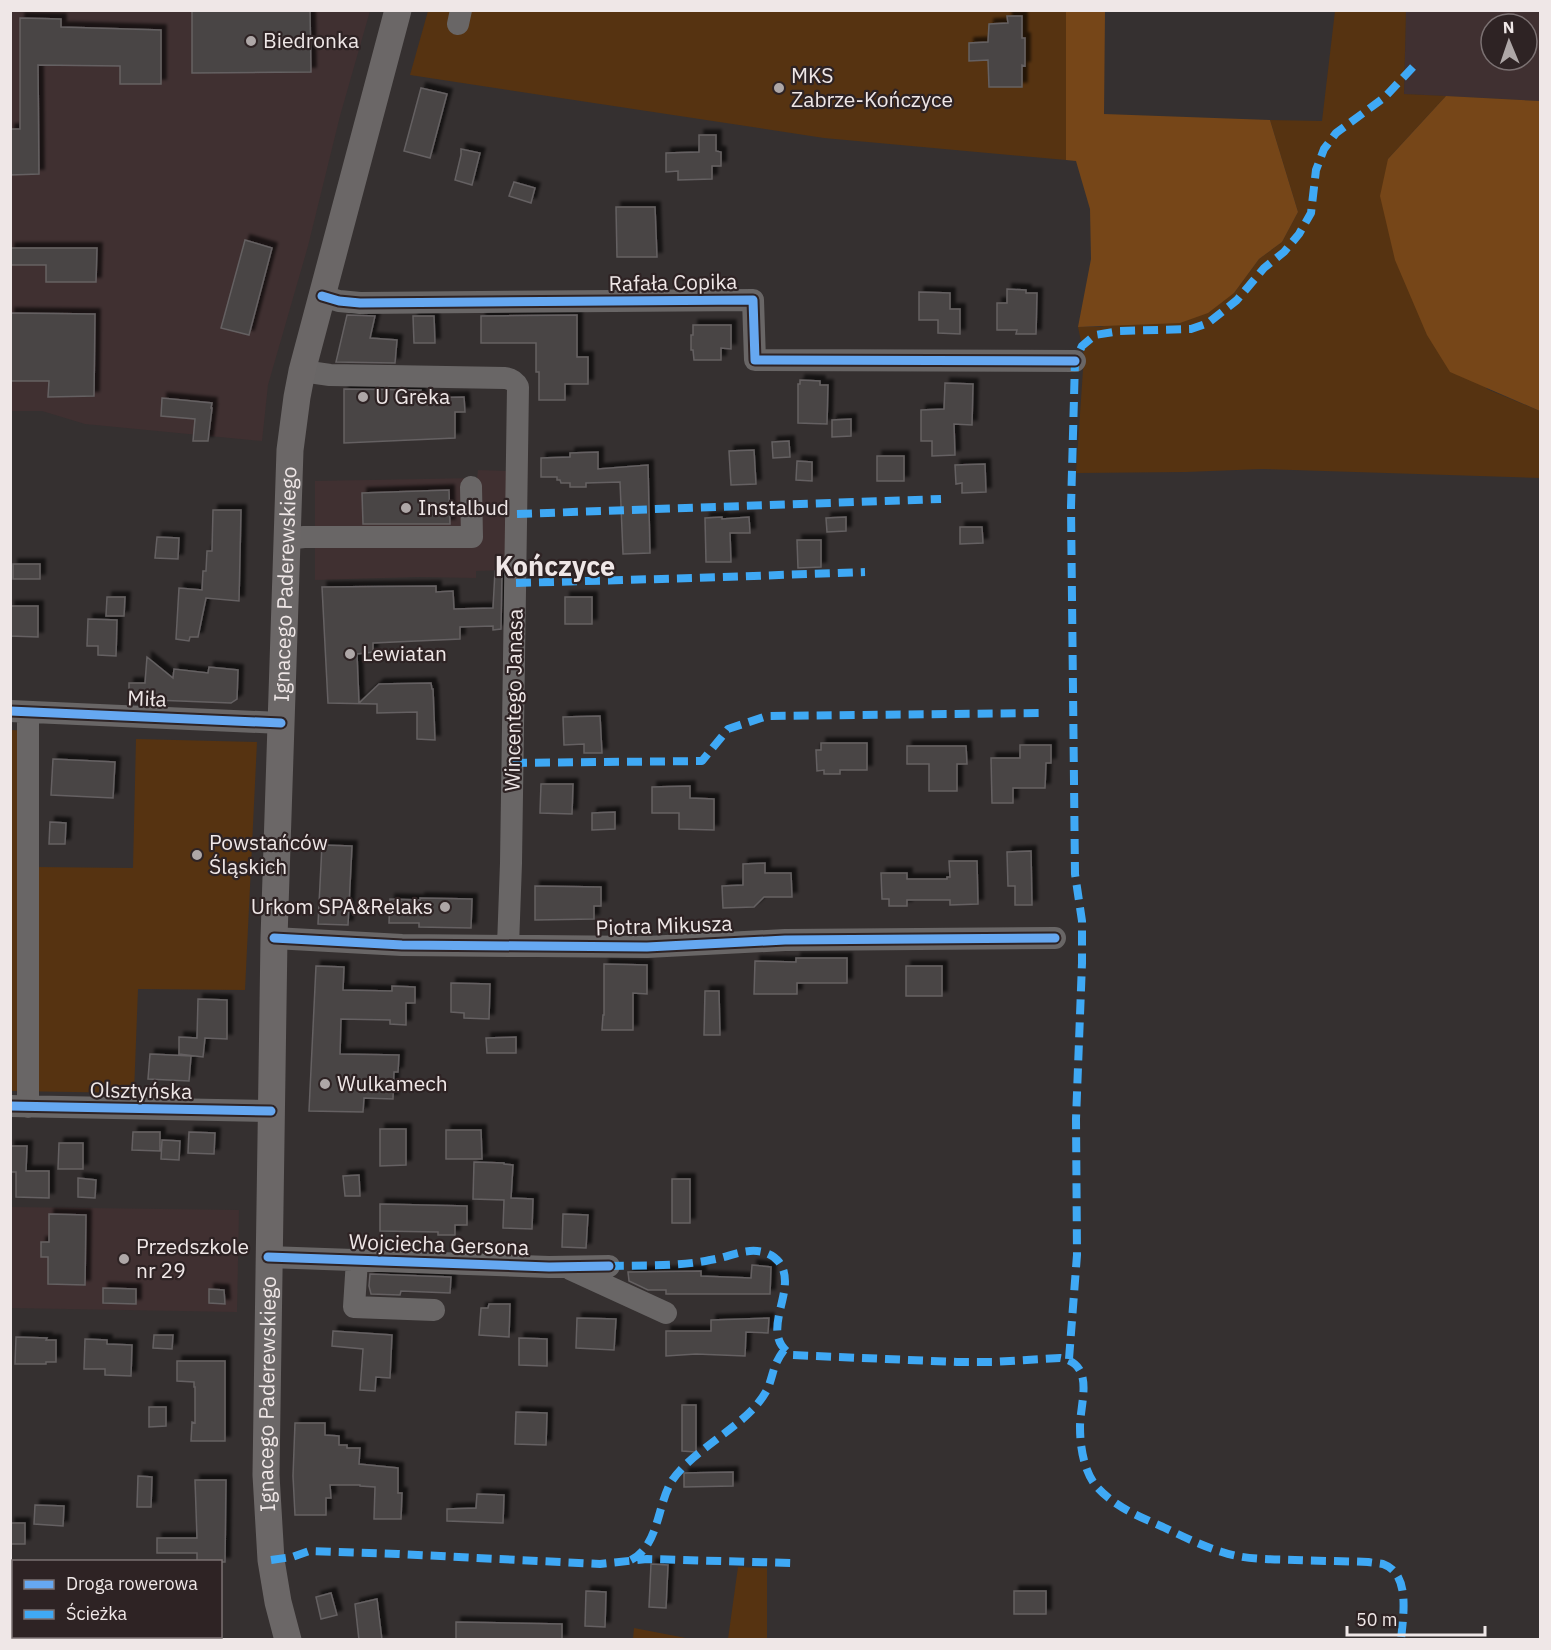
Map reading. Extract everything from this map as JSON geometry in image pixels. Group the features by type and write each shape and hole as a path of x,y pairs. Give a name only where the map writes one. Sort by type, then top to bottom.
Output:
{"main road":[{"name":"Ignacego Paderewskiego","path":"288,1640 278,1602 271,1560 266,1474 274,938 290,450 295,405 302,371 398,10"}],"street":[{"name":"Rafała Copika","path":"322,297 360,303 753,300 755,360 1075,361"},
{"name":"Wincentego Janasa","path":"302,371 330,375 505,378 515,382 518,387 512,863 508,946"},
{"path":"286,539 304,537 472,537 471,487"},
{"path":"19,712 19,1107"},
{"name":"Miła","path":"19,712 281,723"},
{"name":"Piotra Mikusza","path":"274,938 402,945 647,947 785,939 1055,938"},
{"name":"Olsztyńska","path":"19,1107 271,1111"},
{"name":"Wojciecha Gersona","path":"268,1257 566,1267 609,1266"},
{"path":"357,1260 354,1307 434,1310"},
{"path":"566,1267 666,1313"}],"shaded area":[{"path":"10,11 370,11 340,116 308,246 268,385 262,441 85,424 42,411 11,411"},
{"name":"MKS Zabrze-Kończyce","path":"428,11 1066,11 1066,160 824,138 410,75"},
{"path":"1066,11 1105,11 1104,114 1270,120 1298,212 1282,242 1259,259 1234,293 1208,313 1180,323 1078,327 1091,259 1090,209 1076,161 1066,160"},
{"path":"1335,11 1406,11 1404,94 1446,96 1388,159 1487,389 1540,411 1540,478 1262,469 1076,473 1084,355 1078,327 1100,327 1234,293 1259,259 1282,242 1298,212 1270,120 1322,121"},
{"path":"1406,11 1540,11 1540,101 1404,94"},
{"path":"1446,96 1540,101 1540,411 1450,372 1427,335 1395,260 1380,196 1388,159"},
{"name":"Instalbud","path":"478,470 506,471 506,570 476,571 476,578 315,580 315,481 477,478"},
{"path":"11,730 35,731 34,867 133,868 136,739 257,742 245,990 138,989 134,1093 11,1091"},
{"name":"Przedszkole nr 29","path":"11,1207 239,1210 237,1312 11,1308"},
{"path":"738,1567 767,1568 767,1639 728,1639"},
{"path":"634,1628 691,1639 633,1639"}],"building":[{"name":"Biedronka","path":"192,10 310,10 311,72 192,73"},
{"path":"1007,16 1022,16 1025,66 1022,65 1022,87 989,87 988,60 969,61 969,43 988,42 989,24 1008,23"},
{"path":"20,18 61,19 61,27 161,30 161,84 120,84 120,66 38,65 39,174 10,175 10,129 20,129"},
{"path":"421,88 447,94 430,158 404,151"},
{"path":"699,135 716,135 716,151 721,152 721,166 712,166 712,179 678,180 678,171 666,172 666,153 699,152"},
{"path":"461,149 480,153 472,185 455,180"},
{"path":"514,182 535,188 531,203 509,196"},
{"path":"616,207 655,207 657,257 617,257"},
{"path":"245,240 272,248 249,335 221,328"},
{"path":"10,248 97,248 96,282 46,282 46,265 10,265"},
{"path":"1007,289 1037,293 1036,334 1016,334 1017,330 997,330 997,303 1007,303"},
{"path":"919,292 950,293 950,309 960,309 960,334 938,333 938,320 919,320"},
{"path":"10,313 95,314 94,396 48,397 49,381 10,381"},
{"path":"347,315 375,316 370,338 397,340 395,363 336,362"},
{"path":"577,315 577,357 588,357 588,384 565,384 565,400 539,400 536,343 481,343 481,316"},
{"path":"413,316 434,316 435,343 414,343"},
{"path":"693,325 731,325 731,349 721,348 721,360 694,360 693,350 691,350"},
{"path":"800,380 820,381 820,385 828,385 827,424 798,423 798,384"},
{"path":"945,383 973,384 972,425 954,424 955,455 932,456 932,441 921,441 921,410 944,409"},
{"path":"344,389 421,390 420,398 464,397 465,412 455,412 455,438 344,443"},
{"path":"162,398 212,403 208,441 193,441 195,419 161,416"},
{"path":"851,419 851,436 832,437 832,420"},
{"path":"789,441 790,457 773,458 772,442"},
{"path":"754,450 756,484 731,485 729,451"},
{"path":"598,452 598,469 648,465 650,553 623,554 620,482 586,483 586,487 570,487 570,483 561,483 557,477 541,477 541,458 570,457 570,453"},
{"path":"877,456 904,456 904,481 877,481"},
{"path":"797,461 812,462 812,481 796,480"},
{"path":"985,464 986,492 962,493 962,483 956,484 955,465"},
{"name":"Instalbud","path":"449,490 450,524 363,524 362,493"},
{"path":"213,510 241,510 239,601 206,598 198,637 190,637 189,641 176,639 179,588 202,590 207,551 212,551"},
{"path":"722,517 722,519 749,517 750,533 730,533 731,562 706,562 705,518"},
{"path":"846,517 846,531 827,532 826,518"},
{"path":"960,527 982,527 983,543 960,544"},
{"path":"157,537 179,538 178,559 155,558"},
{"path":"797,540 821,540 821,567 798,568"},
{"path":"13,564 40,564 40,579 13,579"},
{"path":"495,571 502,572 501,629 493,630 493,626 460,627 460,639 373,643 373,652 357,654 359,703 379,684 431,683 435,740 417,739 417,712 377,713 377,704 328,703 322,587 436,586 436,592 453,591 454,609 493,608"},
{"path":"107,597 125,597 124,616 106,616"},
{"path":"565,597 592,597 592,624 565,624"},
{"path":"10,606 38,606 38,637 10,636"},
{"path":"88,619 117,620 116,656 98,655 98,646 87,646"},
{"path":"147,657 173,678 174,669 208,673 209,667 238,670 237,699 231,703 129,699 129,683 145,683"},
{"path":"600,716 602,753 584,753 584,744 564,745 563,717"},
{"path":"821,743 867,743 867,770 840,770 840,774 824,774 824,770 817,771 816,750 821,750"},
{"path":"1020,745 1051,745 1051,763 1046,763 1045,788 1013,788 1013,803 992,803 991,758 1020,758"},
{"path":"907,746 966,746 967,764 957,764 957,791 929,791 929,764 907,764"},
{"path":"53,759 115,762 113,798 51,795"},
{"path":"541,784 573,784 572,814 540,813"},
{"path":"690,786 690,798 714,799 714,830 679,829 679,813 652,813 652,787"},
{"path":"615,812 615,829 592,830 592,813"},
{"path":"50,822 66,823 65,844 49,844"},
{"path":"322,845 352,846 348,925 318,924"},
{"path":"1031,851 1032,905 1015,905 1015,886 1008,886 1007,852"},
{"path":"949,861 977,861 978,904 950,905 950,900 907,900 907,906 889,906 889,899 882,899 881,873 907,873 907,879 947,879 950,877"},
{"path":"765,863 765,873 791,873 792,897 764,897 754,907 723,908 722,886 743,885 743,864"},
{"path":"535,886 601,887 601,906 594,906 594,919 535,920"},
{"name":"Urkom SPA&Relaks","path":"420,898 472,899 471,928 419,927 419,923 389,923 390,899 420,900"},
{"path":"796,958 847,958 847,983 797,983 797,994 754,994 755,961 796,962"},
{"path":"604,964 647,965 647,994 633,993 633,1030 602,1030"},
{"path":"316,966 344,967 343,990 392,991 392,986 415,987 415,1003 406,1003 406,1025 390,1024 390,1020 341,1019 340,1054 399,1055 398,1072 394,1072 393,1099 364,1098 363,1112 309,1111"},
{"path":"906,966 942,966 942,996 906,996"},
{"path":"451,983 490,984 489,1019 464,1018 464,1013 451,1012"},
{"path":"705,991 719,991 720,1035 704,1035"},
{"path":"198,999 227,1000 227,1039 205,1038 203,1057 179,1054 179,1037 197,1038"},
{"path":"516,1037 516,1053 487,1053 486,1038"},
{"path":"150,1054 191,1056 189,1081 148,1079"},
{"path":"380,1129 406,1129 406,1165 380,1166"},
{"path":"446,1130 481,1130 482,1159 446,1159"},
{"path":"133,1132 160,1132 160,1151 132,1150"},
{"path":"189,1132 215,1133 214,1154 188,1153"},
{"path":"162,1140 180,1141 179,1160 161,1159"},
{"path":"59,1143 83,1143 83,1169 58,1169"},
{"path":"10,1146 27,1146 26,1171 49,1171 49,1198 16,1197 16,1172 10,1172"},
{"path":"474,1162 513,1165 511,1198 533,1199 532,1229 503,1228 504,1200 473,1199"},
{"path":"359,1175 360,1196 345,1196 343,1176"},
{"path":"78,1178 96,1180 95,1198 78,1197"},
{"path":"672,1179 690,1179 690,1223 672,1223"},
{"path":"380,1204 467,1206 467,1225 455,1225 455,1235 438,1235 438,1232 380,1231"},
{"path":"49,1214 86,1215 85,1285 48,1284 48,1257 41,1257 41,1242 49,1242"},
{"path":"563,1214 588,1215 586,1248 562,1247"},
{"path":"752,1265 771,1267 770,1294 666,1294 666,1290 648,1290 629,1281 628,1272 701,1271 701,1276 751,1278"},
{"path":"370,1274 451,1277 450,1293 401,1291 400,1295 371,1294"},
{"path":"103,1288 136,1289 136,1304 103,1303"},
{"path":"209,1289 224,1290 225,1304 209,1303"},
{"path":"489,1304 510,1304 509,1337 479,1335 481,1308 488,1308"},
{"path":"577,1318 616,1319 614,1350 576,1348"},
{"path":"769,1318 768,1333 746,1332 745,1356 696,1354 666,1356 666,1331 711,1331 711,1320"},
{"path":"333,1331 392,1335 390,1378 376,1377 375,1391 360,1390 363,1349 332,1346"},
{"path":"154,1335 173,1335 172,1349 153,1348"},
{"path":"16,1337 56,1340 56,1362 15,1364"},
{"path":"519,1338 547,1339 547,1366 519,1365"},
{"path":"85,1339 107,1340 107,1344 132,1345 131,1376 105,1375 105,1369 84,1369"},
{"path":"177,1361 225,1361 225,1441 191,1441 192,1422 195,1423 195,1387 194,1382 177,1381"},
{"path":"682,1405 696,1405 696,1452 682,1451"},
{"path":"149,1407 166,1407 166,1426 149,1427"},
{"path":"516,1412 547,1413 546,1445 515,1444"},
{"path":"295,1423 325,1423 325,1435 339,1436 339,1445 347,1445 347,1448 360,1448 359,1464 398,1468 398,1493 402,1493 401,1519 374,1519 375,1487 360,1485 330,1485 331,1498 326,1498 326,1515 295,1515 293,1476"},
{"path":"733,1472 733,1486 684,1487 684,1473"},
{"path":"138,1476 152,1477 151,1507 137,1507"},
{"path":"195,1480 226,1480 225,1562 197,1560 197,1553 157,1553 157,1538 197,1538"},
{"path":"477,1494 504,1495 503,1523 447,1521 447,1509 476,1508"},
{"path":"35,1505 64,1506 63,1526 34,1524"},
{"path":"10,1523 25,1523 25,1544 10,1544"},
{"path":"651,1564 668,1565 666,1608 649,1607"},
{"path":"586,1591 606,1592 605,1627 585,1626"},
{"path":"1014,1591 1046,1591 1046,1614 1014,1614"},
{"path":"331,1593 337,1615 321,1619 316,1597"},
{"path":"377,1599 382,1640 359,1640 355,1604"},
{"path":"456,1622 562,1624 562,1640 456,1640"}],"marked path":[{"path":"1069,1359 1077,1255 1076,1119 1082,963 1082,921 1075,874 1071,507 1075,361 1082,346 1095,335 1120,331 1191,329 1208,323 1237,300 1264,268 1284,252 1299,234 1311,213 1316,170 1324,149 1336,133 1385,97 1413,67"},
{"path":"517,514 941,499"},
{"path":"516,583 865,572"},
{"path":"512,763 702,761 728,729 767,716 1041,713"},
{"path":"609,1266 685,1264 750,1251 770,1255 779,1262 784,1273 785,1285 778,1335 782,1346 792,1355 957,1362 1060,1358 1071,1362 1078,1368 1084,1385 1080,1427 1084,1459 1089,1474 1104,1494 1137,1515 1200,1544 1231,1555 1258,1559 1383,1564 1392,1569 1402,1586 1404,1608 1401,1640"},
{"path":"631,1560 647,1546 670,1484 677,1474 696,1455 743,1419 763,1397 784,1350"},
{"path":"271,1560 292,1557 309,1551 600,1564 647,1559 791,1563"}],"cycle path":[{"path":"322,296 339,301 360,303 753,300 755,360 1075,361"},
{"path":"10,711 281,723"},
{"path":"274,938 402,945 647,947 785,940 1055,938"},
{"path":"10,1106 271,1111"},
{"path":"268,1257 549,1267 609,1266"}],"place":[{"name":"Biedronka","path":"251,41"},
{"name":"MKS Zabrze-Kończyce","path":"779,88"},
{"name":"U Greka","path":"363,397"},
{"name":"Instalbud","path":"406,508"},
{"name":"Lewiatan","path":"350,654"},
{"name":"Powstańców Śląskich","path":"197,855"},
{"name":"Urkom SPA&Relaks","path":"445,907"},
{"name":"Wulkamech","path":"325,1084"},
{"name":"Przedszkole nr 29","path":"124,1259"}],"district":[{"name":"Kończyce","path":"555,567"}]}
